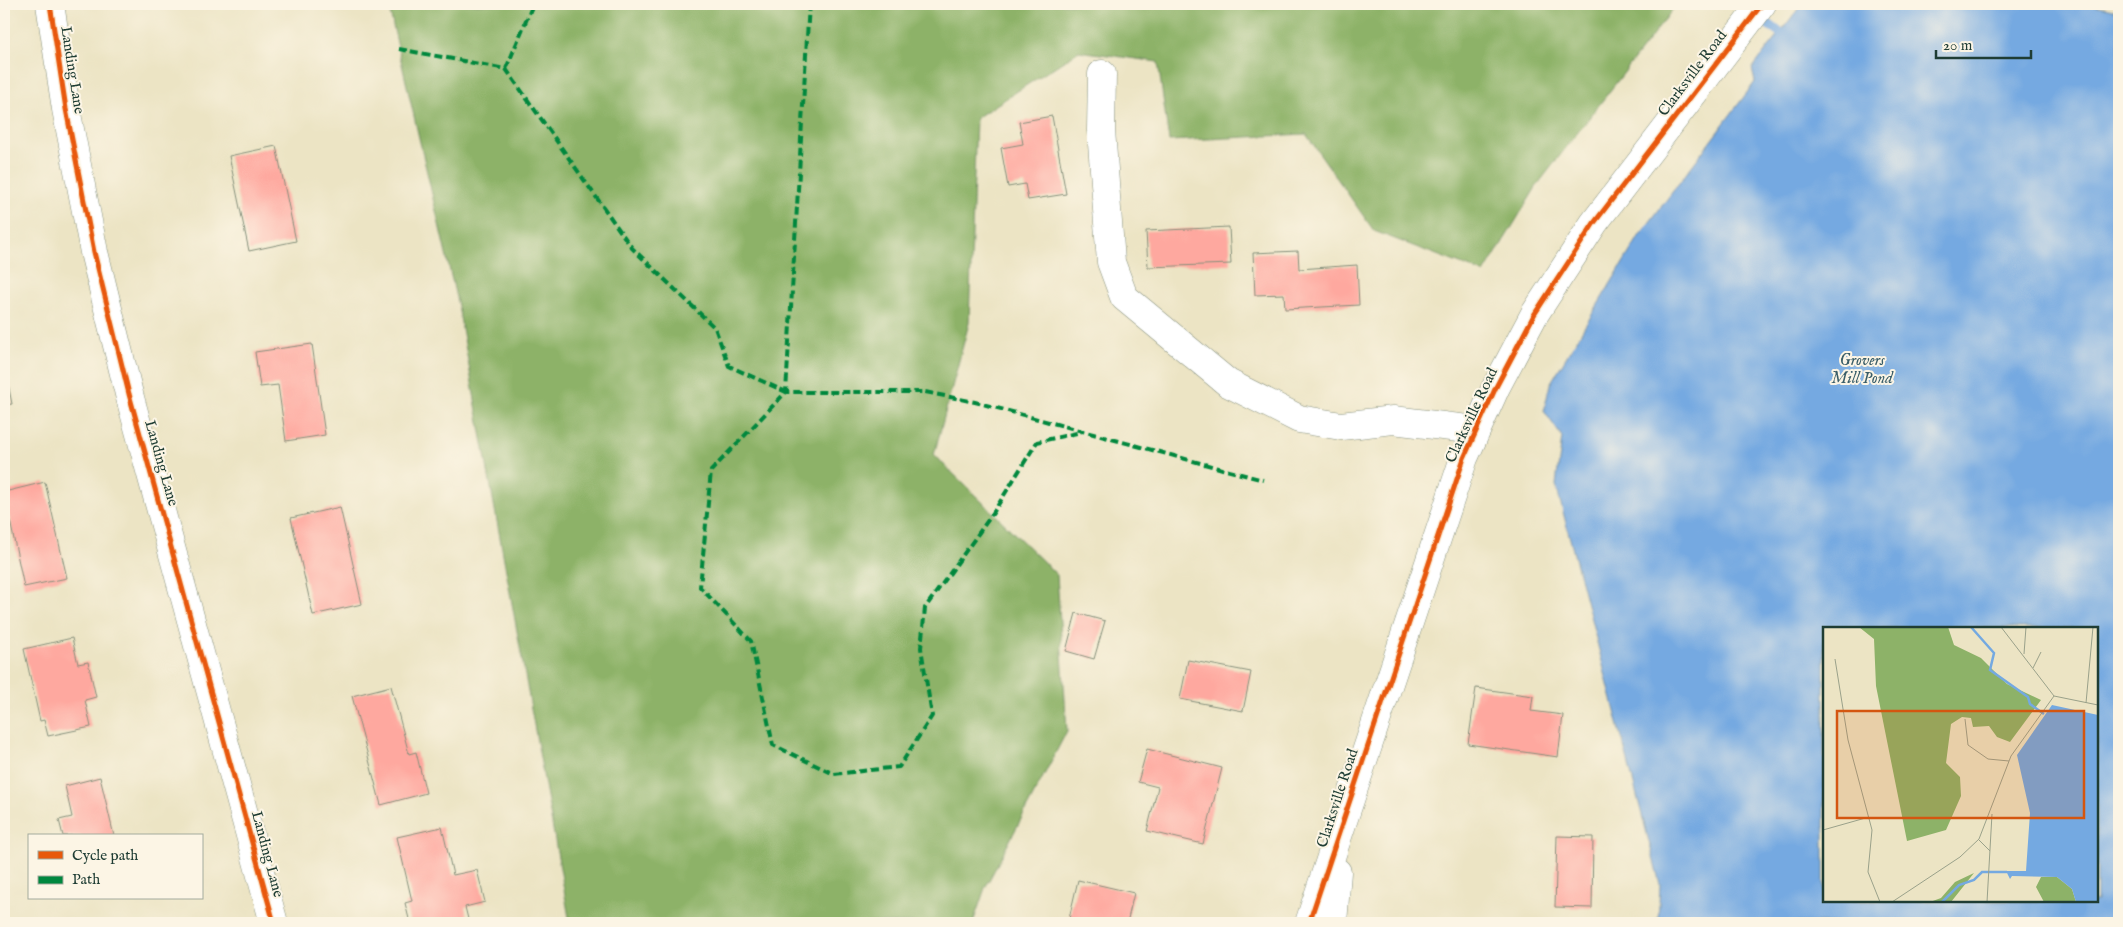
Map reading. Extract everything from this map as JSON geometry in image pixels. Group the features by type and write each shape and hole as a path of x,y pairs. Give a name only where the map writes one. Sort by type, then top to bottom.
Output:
{"street":[{"name":"Landing Lane","path":"50,4 66,109 94,252 266,921"},
{"name":"Clarksville Road","path":"1309,923 1464,458 1476,430 1534,315 1589,231 1762,4"},
{"path":"1102,74 1101,130 1111,262 1124,298 1228,382 1299,419 1341,426 1393,420 1476,430"},
{"path":"1333,923 1342,822"}],"green space":[{"path":"388,4 1677,4 1538,184 1484,273 1374,231 1306,134 1169,141 1158,62 1079,51 976,118 969,323 934,455 1057,575 1067,731 985,888 973,923 570,923 458,306"}],"water":[{"name":"Grovers Mill Pond","path":"1802,4 2083,4 2119,11 2119,923 1658,923 1660,884 1556,485 1562,437 1544,411 1550,384 1640,235 1755,82 1752,69"}],"building":[{"path":"1052,116 1066,194 1028,200 1025,184 1008,187 1001,148 1023,144 1019,122"},
{"path":"276,146 296,241 249,251 229,156"},
{"path":"1229,227 1231,264 1148,267 1146,231"},
{"path":"1298,251 1299,269 1357,265 1359,305 1285,309 1284,294 1255,295 1253,253"},
{"path":"312,344 325,435 286,441 278,385 260,387 255,352"},
{"path":"4,363 12,404 4,405"},
{"path":"45,482 67,578 24,587 4,492"},
{"path":"340,507 362,604 313,615 291,518"},
{"path":"1076,613 1105,621 1094,659 1066,651"},
{"path":"72,638 78,664 88,662 96,697 85,700 91,727 48,736 44,720 40,721 24,649"},
{"path":"1188,660 1251,672 1243,711 1180,699"},
{"path":"391,686 409,754 416,752 426,793 381,805 352,696"},
{"path":"1476,688 1533,696 1531,711 1563,715 1558,757 1468,744"},
{"path":"1147,749 1222,768 1203,844 1147,831 1158,787 1138,782"},
{"path":"100,777 114,834 62,834 59,820 72,817 65,786"},
{"path":"442,827 453,875 477,870 485,902 465,907 469,923 410,923 405,903 412,901 397,837"},
{"path":"1557,836 1593,837 1592,908 1555,907"},
{"path":"1078,880 1134,893 1127,923 1068,923"}],"waterway":[{"path":"1741,4 1780,33"}],"marked path":[{"path":"506,69 533,4"},
{"path":"809,4 786,392 925,392 975,402 1263,480"},
{"path":"399,49 506,69 632,248 715,328 729,366 786,392 711,471 700,587 751,641 773,745 834,774 899,767 932,716 921,648 925,608 993,513 1037,442 1081,432"}],"cycle path":[{"path":"50,4 66,109 94,252 129,394 274,923"},
{"path":"1309,923 1464,458 1496,387 1534,315 1594,223 1762,4"}]}
